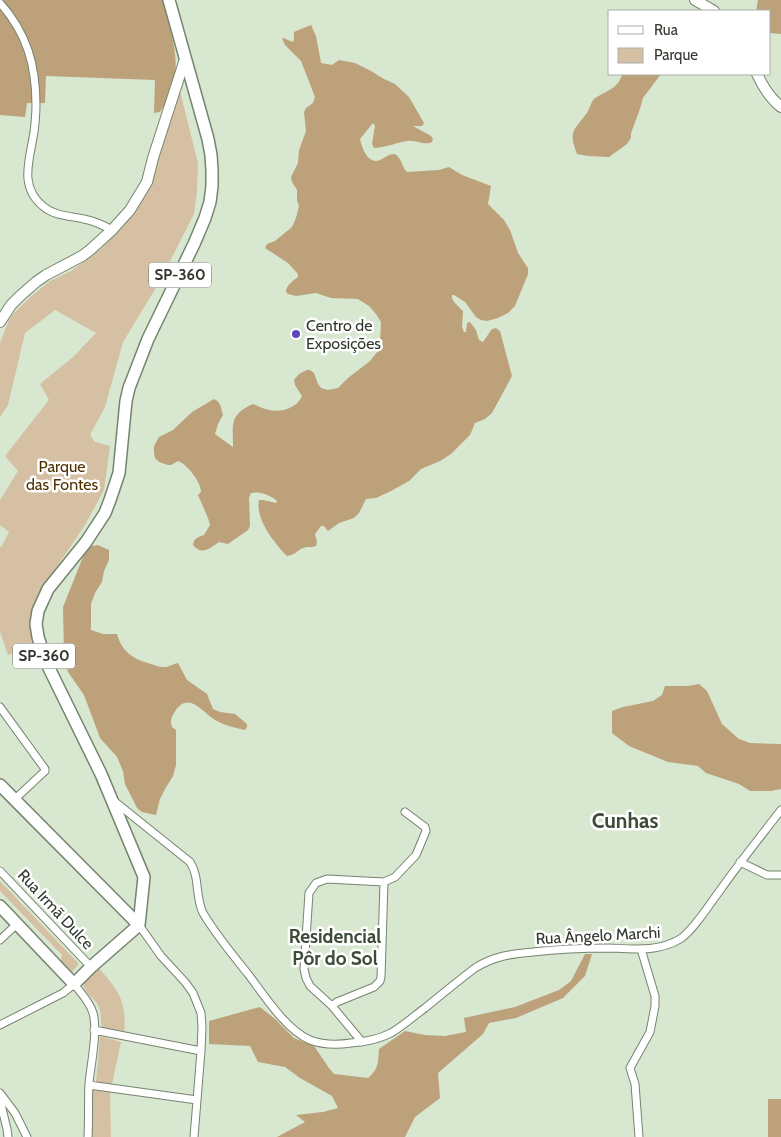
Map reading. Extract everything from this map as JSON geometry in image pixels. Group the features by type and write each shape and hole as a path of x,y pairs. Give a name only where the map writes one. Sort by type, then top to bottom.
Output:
{"main road":[{"name":"SP-360","path":"139,926 144,877 101,774 47,664 38,637 36,624 38,611 48,588 86,542 105,513 119,473 129,388 148,339 194,244 210,202 212,186 211,155 169,0"},
{"path":"0,785 139,926 74,984 0,906"}],"street":[{"path":"695,0 712,10"},
{"path":"0,3 21,33 30,53 34,74 36,105 27,177 34,198 44,208 62,216 85,219 112,230"},
{"path":"0,322 11,305 36,282 82,256 112,230 130,210 147,182 185,59"},
{"path":"757,75 768,95 781,107"},
{"path":"0,707 44,766 45,771 15,800"},
{"name":"Rua Ângelo Marchi","path":"112,799 190,862 196,874 199,902 204,915 280,1016 297,1032 309,1039 338,1045 370,1041 391,1033 475,968 486,961 498,957 560,948 641,949 671,944 682,938 700,917 781,810"},
{"path":"362,1042 332,1006 310,986 306,978 304,969 308,893 316,884 327,879 384,882 395,877 416,855 426,830 405,812"},
{"path":"740,862 767,875 781,875"},
{"name":"Rua Irmã Dulce","path":"0,871 91,967"},
{"path":"332,1006 337,1002 374,987 380,981 384,882"},
{"path":"0,940 17,924"},
{"path":"139,926 161,956 193,993 201,1013 202,1051 194,1137"},
{"path":"639,1137 635,1084 630,1068 650,1032 655,1006 655,996 641,949"},
{"path":"0,1025 63,993 74,984 90,1004 94,1014 94,1030 89,1085 88,1137"},
{"path":"94,1030 202,1051"},
{"path":"89,1085 197,1100"},
{"path":"0,1093 15,1113 27,1137"},
{"path":"0,1100 5,1134"}],"green space":[{"name":"Parque das Fontes","path":"179,87 198,163 194,214 160,281 123,342 105,407 90,435 95,442 110,446 104,490 85,525 39,593 33,626 34,646 8,655 0,632 0,547 9,532 0,525 0,500 18,471 5,456 49,400 40,384 73,357 96,333 55,310 25,333 8,405 0,417 0,343 9,320 28,299 50,281 71,271 102,248 130,218 145,196 156,168 166,125"},
{"path":"0,881 78,963 72,972 60,962 62,955 0,891"},
{"path":"99,968 120,997 125,1022 124,1034 102,1028 99,1007 84,986 83,982"},
{"path":"100,1036 121,1042 112,1084 96,1082"},
{"path":"92,1090 110,1092 111,1137 92,1137"}],"shaded area":[{"path":"0,0 162,0 174,48 176,71 170,95 160,112 154,113 155,80 46,76 45,103 27,103 25,117 0,115"},
{"path":"758,0 781,0 781,34 771,33 771,10 756,10"},
{"path":"311,25 316,36 321,63 332,65 339,60 355,63 395,84 409,97 424,123 422,126 413,126 433,139 429,143 410,141 374,148 372,144 375,126 373,123 360,139 364,151 369,158 376,161 395,154 407,172 439,170 449,167 462,175 491,186 488,204 504,220 510,230 518,253 528,268 528,274 515,306 508,313 498,318 487,321 481,320 476,317 465,302 454,295 452,295 452,298 463,311 462,327 464,332 466,332 467,323 470,322 476,330 479,340 483,342 492,329 496,328 500,331 512,376 492,413 485,419 475,423 470,435 451,454 421,469 409,481 391,491 376,498 366,499 359,513 354,518 339,523 328,531 324,526 321,526 315,534 316,546 305,547 287,556 267,531 260,515 259,500 276,503 277,501 265,494 251,493 249,498 250,526 248,530 228,544 219,542 206,550 200,550 193,545 194,541 204,535 210,525 198,495 201,492 199,483 182,463 178,461 168,465 159,462 155,458 154,446 159,437 173,430 192,412 214,399 219,404 223,415 215,434 233,447 234,421 236,416 245,408 253,404 267,410 279,411 293,406 302,396 294,380 299,374 307,370 314,373 321,388 328,390 338,388 370,361 380,345 381,322 369,306 358,299 331,298 316,293 296,296 288,294 286,292 287,287 298,277 298,274 288,263 265,248 267,244 275,241 292,227 296,218 299,206 297,190 291,177 298,163 299,150 306,131 304,112 313,103 315,97 301,61 285,45 282,38 293,42 294,32"},
{"path":"622,75 660,75 643,98 631,138 627,144 609,157 577,154 573,140 576,127 587,113 594,99 615,86"},
{"path":"98,545 109,550 109,560 102,582 91,604 91,630 103,634 117,634 122,646 129,654 145,662 165,667 178,663 187,680 207,694 213,709 235,714 247,724 245,730 237,728 215,720 195,704 184,703 179,706 171,722 172,727 176,730 176,765 173,776 160,799 156,815 142,812 137,808 125,784 123,771 117,757 100,738 84,695 68,672 64,655 63,607 87,547"},
{"path":"699,684 707,691 722,724 739,739 750,743 781,744 781,789 750,791 739,784 706,773 698,766 668,762 629,746 612,733 612,711 653,701 662,695 665,686"},
{"path":"585,954 592,954 585,976 563,998 516,1018 489,1023 483,1034 438,1073 440,1098 415,1117 405,1137 277,1137 305,1122 296,1115 338,1108 332,1096 285,1067 258,1062 250,1046 209,1044 209,1021 260,1007 294,1038 314,1046 334,1074 368,1078 376,1068 379,1049 405,1031 445,1036 466,1032 464,1018 515,1007 559,990 571,981"},
{"path":"768,1099 781,1099 781,1137 768,1137"}],"place":[{"name":"Centro de Exposições","path":"296,334"}],"district":[{"name":"Cunhas","path":"625,821"},
{"name":"Residencial Pôr do Sol","path":"335,947"}]}
